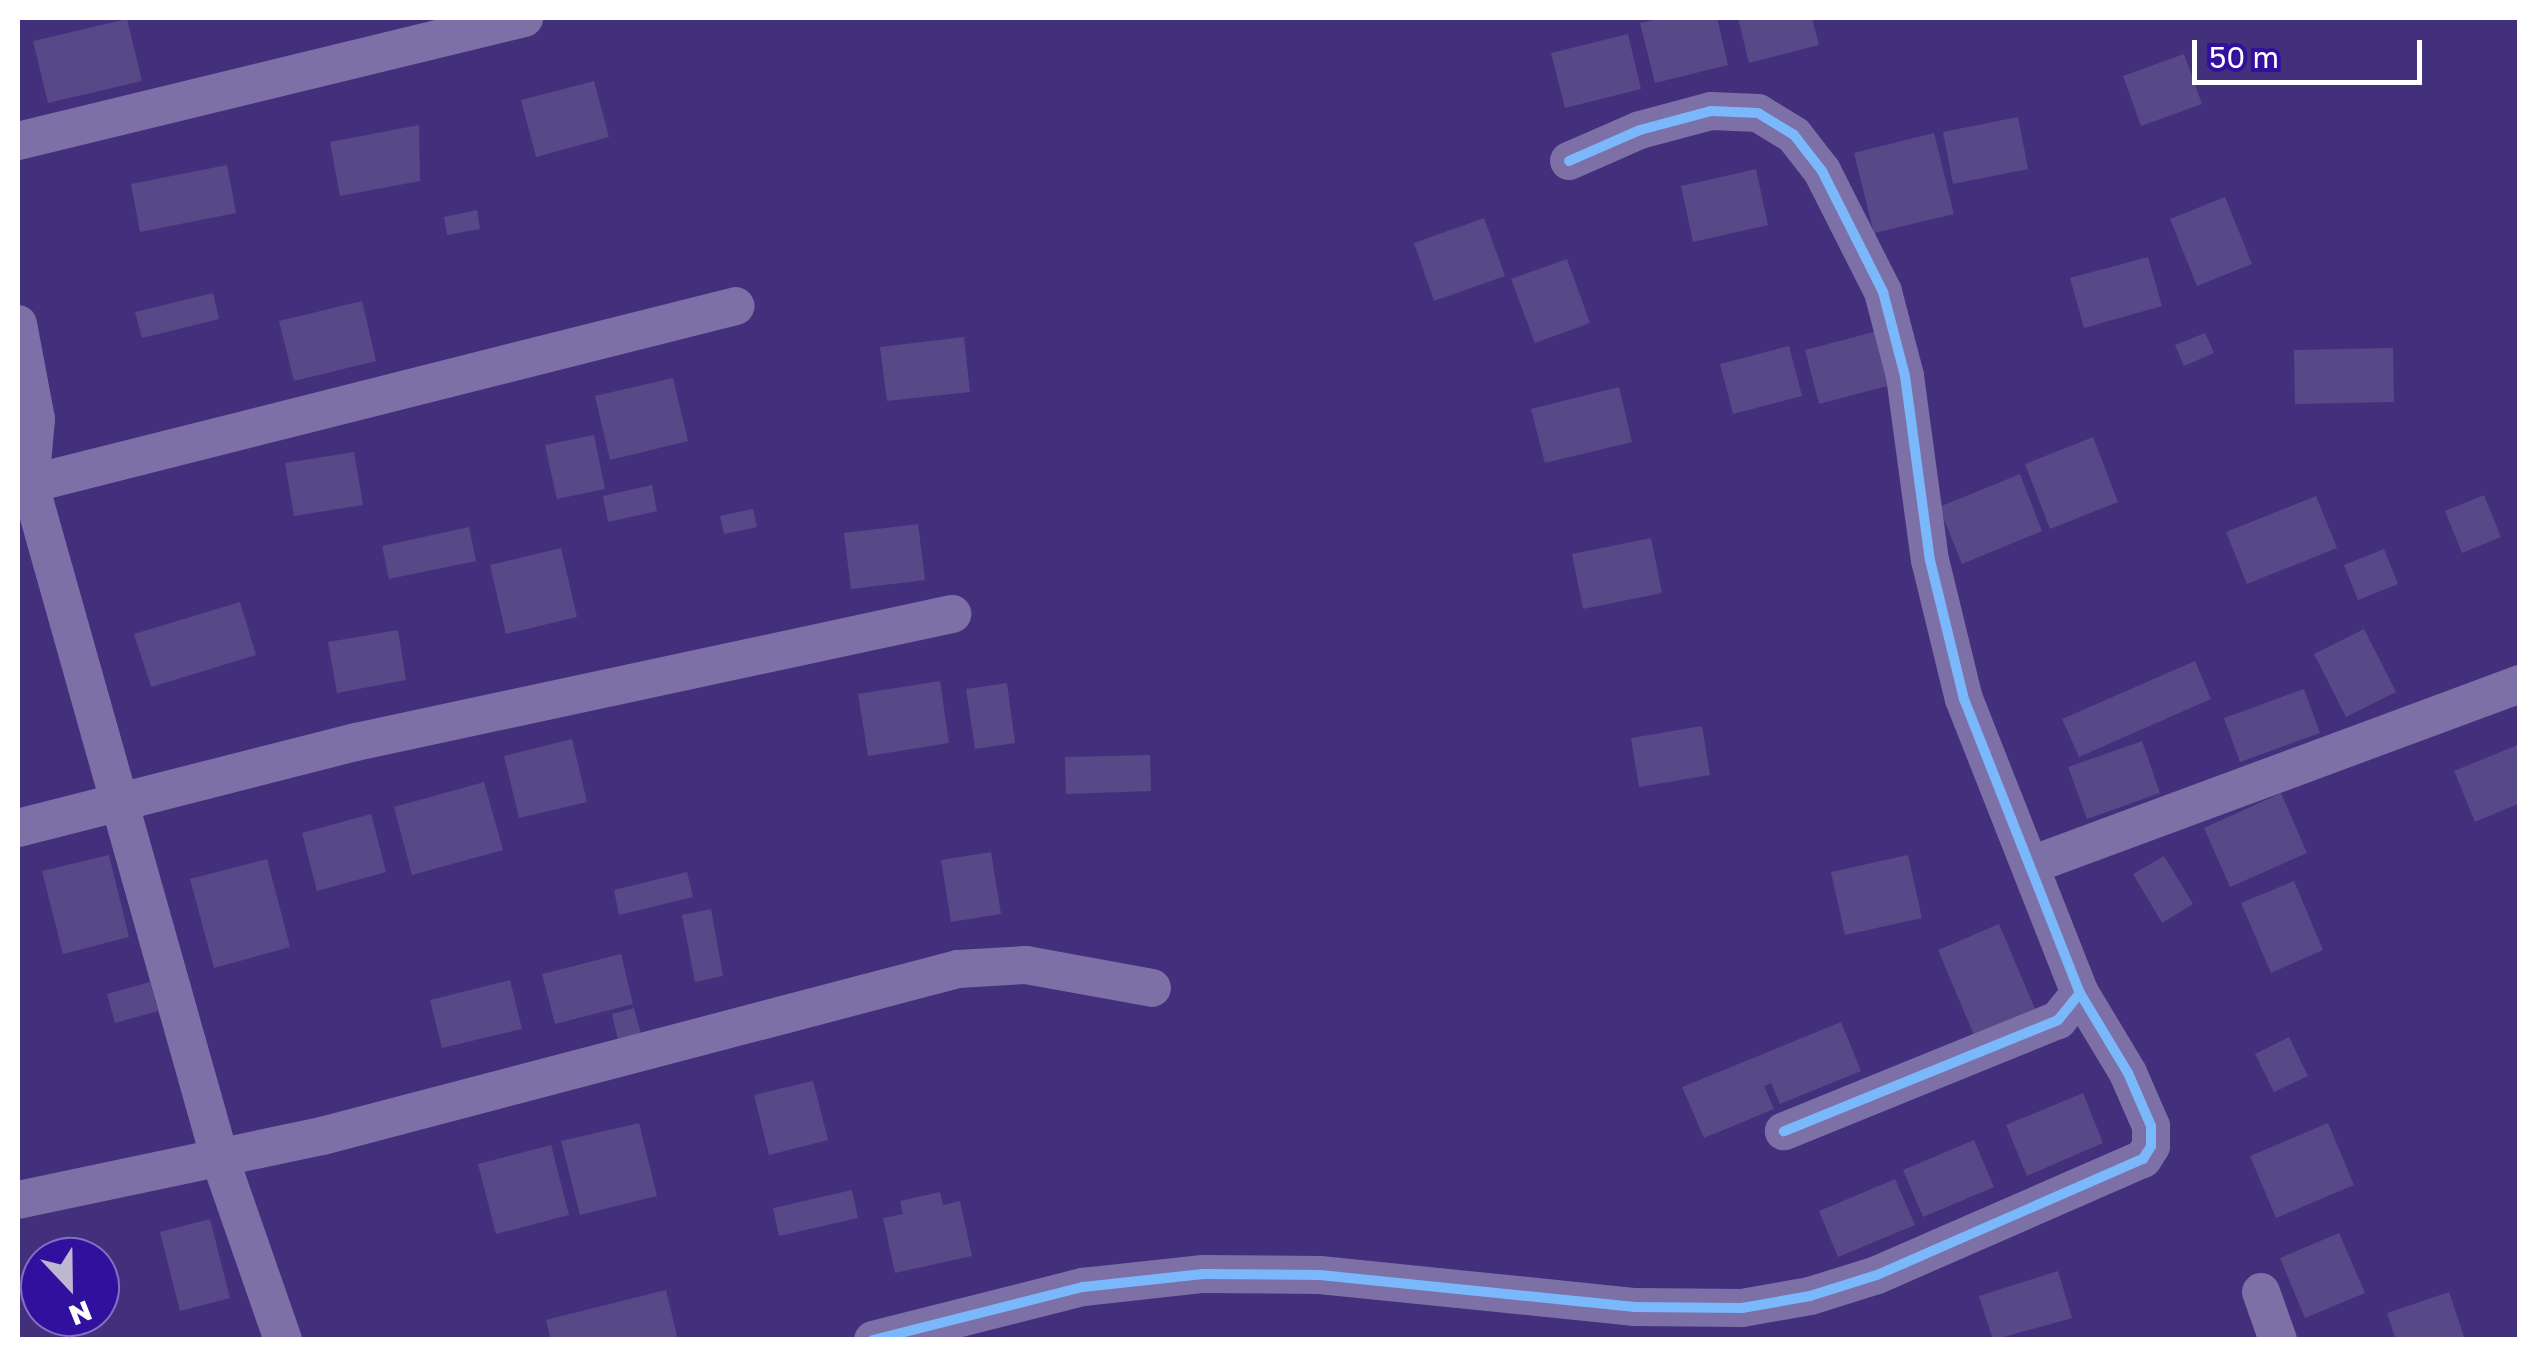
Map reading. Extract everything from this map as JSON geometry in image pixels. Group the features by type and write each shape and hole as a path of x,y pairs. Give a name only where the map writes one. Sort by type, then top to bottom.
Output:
{"street":[{"path":"18,141 524,18"},
{"path":"873,1340 1083,1287 1202,1274 1320,1274 1635,1306 1742,1308 1810,1296 2020,1216 2142,1158 2152,1146 2151,1126 2128,1073 2080,994 2034,864 1960,683 1930,560 1905,376 1883,292 1822,170 1794,135 1758,113 1711,111 1640,130 1568,161"},
{"path":"24,486 736,306"},
{"path":"18,324 36,419 24,486 220,1159 283,1340"},
{"path":"18,828 503,708 952,614"},
{"path":"2034,864 2520,684"},
{"path":"18,1200 220,1159 958,970 1026,965 1152,988"},
{"path":"1784,1131 2058,1020 2080,994"},
{"path":"2261,1292 2278,1340"}],"building":[{"path":"1663,18 1717,18 1728,65 1655,83 1640,23"},
{"path":"1738,18 1812,18 1819,45 1749,63"},
{"path":"127,19 142,81 48,103 33,41"},
{"path":"1628,34 1641,89 1565,108 1551,53"},
{"path":"2184,54 2202,104 2141,126 2123,76"},
{"path":"594,81 609,137 536,157 521,100"},
{"path":"2018,117 2028,169 1953,184 1943,132"},
{"path":"419,125 420,181 340,196 330,142"},
{"path":"1934,133 1954,214 1874,233 1854,153"},
{"path":"227,165 236,213 140,232 131,184"},
{"path":"1756,169 1768,225 1693,242 1681,186"},
{"path":"2225,197 2252,264 2197,286 2170,219"},
{"path":"477,210 480,229 447,235 444,217"},
{"path":"1484,218 1505,276 1434,301 1414,243"},
{"path":"2148,257 2162,306 2084,328 2070,278"},
{"path":"1567,259 1590,323 1535,343 1511,279"},
{"path":"213,293 219,319 142,338 135,312"},
{"path":"362,301 376,361 294,381 279,321"},
{"path":"1885,329 1899,383 1819,404 1805,350"},
{"path":"2205,333 2214,353 2184,366 2175,345"},
{"path":"964,337 970,392 887,401 880,347"},
{"path":"1789,346 1802,396 1733,414 1720,364"},
{"path":"2393,348 2394,402 2295,404 2294,350"},
{"path":"673,378 688,441 610,460 595,396"},
{"path":"1619,387 1632,442 1545,463 1531,409"},
{"path":"594,435 605,489 557,499 545,445"},
{"path":"2093,437 2118,502 2050,529 2025,464"},
{"path":"354,452 363,505 294,516 285,463"},
{"path":"2020,474 2042,531 1962,564 1939,507"},
{"path":"652,485 657,511 608,522 603,496"},
{"path":"2484,495 2501,537 2462,553 2445,511"},
{"path":"2316,496 2337,548 2247,584 2226,532"},
{"path":"753,509 757,527 724,534 720,516"},
{"path":"918,524 925,580 851,589 844,533"},
{"path":"469,527 476,561 389,579 382,546"},
{"path":"1651,538 1662,593 1583,609 1572,554"},
{"path":"561,548 577,617 506,634 490,565"},
{"path":"2384,549 2398,584 2358,600 2344,565"},
{"path":"240,602 256,655 151,687 134,634"},
{"path":"2364,629 2396,692 2346,717 2314,654"},
{"path":"398,630 406,680 337,693 328,642"},
{"path":"2195,661 2211,699 2079,757 2062,719"},
{"path":"940,681 949,743 868,756 858,694"},
{"path":"1007,683 1015,743 975,749 966,689"},
{"path":"2304,689 2320,733 2240,762 2224,718"},
{"path":"1702,726 1710,775 1639,787 1631,738"},
{"path":"572,739 587,802 519,818 504,756"},
{"path":"2142,741 2160,793 2087,819 2068,767"},
{"path":"2520,744 2520,803 2475,822 2454,771"},
{"path":"1150,755 1151,791 1066,794 1065,757"},
{"path":"484,782 503,850 412,875 394,807"},
{"path":"2281,793 2307,853 2230,887 2204,828"},
{"path":"371,814 386,872 317,891 302,833"},
{"path":"991,852 1001,914 951,922 941,860"},
{"path":"109,855 129,937 63,954 42,871"},
{"path":"1908,855 1922,918 1845,935 1831,872"},
{"path":"2164,856 2193,904 2162,923 2133,874"},
{"path":"267,859 290,947 214,968 190,879"},
{"path":"687,872 693,897 619,915 614,890"},
{"path":"2294,881 2323,950 2271,973 2241,903"},
{"path":"711,909 723,976 695,982 682,915"},
{"path":"1999,924 2035,1009 1974,1035 1938,950"},
{"path":"621,954 633,1004 555,1024 542,974"},
{"path":"510,980 522,1029 442,1048 430,1000"},
{"path":"150,982 158,1011 115,1023 107,994"},
{"path":"634,1008 641,1034 618,1040 612,1014"},
{"path":"1841,1022 1861,1071 1780,1104 1771,1083 1764,1086 1774,1109 1704,1138 1682,1087"},
{"path":"2289,1037 2308,1076 2274,1092 2255,1054"},
{"path":"813,1081 828,1140 769,1155 754,1095"},
{"path":"2083,1093 2103,1143 2027,1176 2006,1125"},
{"path":"639,1123 657,1196 580,1215 561,1141"},
{"path":"2328,1123 2354,1185 2276,1218 2250,1156"},
{"path":"1974,1140 1994,1187 1923,1217 1903,1170"},
{"path":"551,1145 569,1215 496,1234 478,1164"},
{"path":"1895,1179 1915,1225 1838,1257 1819,1211"},
{"path":"852,1190 858,1218 779,1236 773,1208"},
{"path":"940,1192 943,1205 960,1201 972,1256 895,1273 883,1218 903,1214 900,1201"},
{"path":"210,1219 230,1298 180,1311 160,1232"},
{"path":"2339,1233 2365,1293 2305,1318 2280,1258"},
{"path":"2058,1271 2072,1318 1993,1340 1979,1296"},
{"path":"666,1290 678,1340 551,1340 546,1320"},
{"path":"2449,1292 2465,1340 2396,1340 2387,1313"}],"cycle path":[{"path":"1569,161 1640,130 1711,111 1758,113 1794,135 1822,171 1883,292 1905,376 1930,560 1964,699 2080,993 2058,1020 1784,1131"},
{"path":"873,1340 1083,1287 1203,1274 1320,1275 1635,1307 1742,1308 1810,1296 1877,1275 2143,1159 2151,1146 2151,1126 2128,1073 2080,993"}]}
